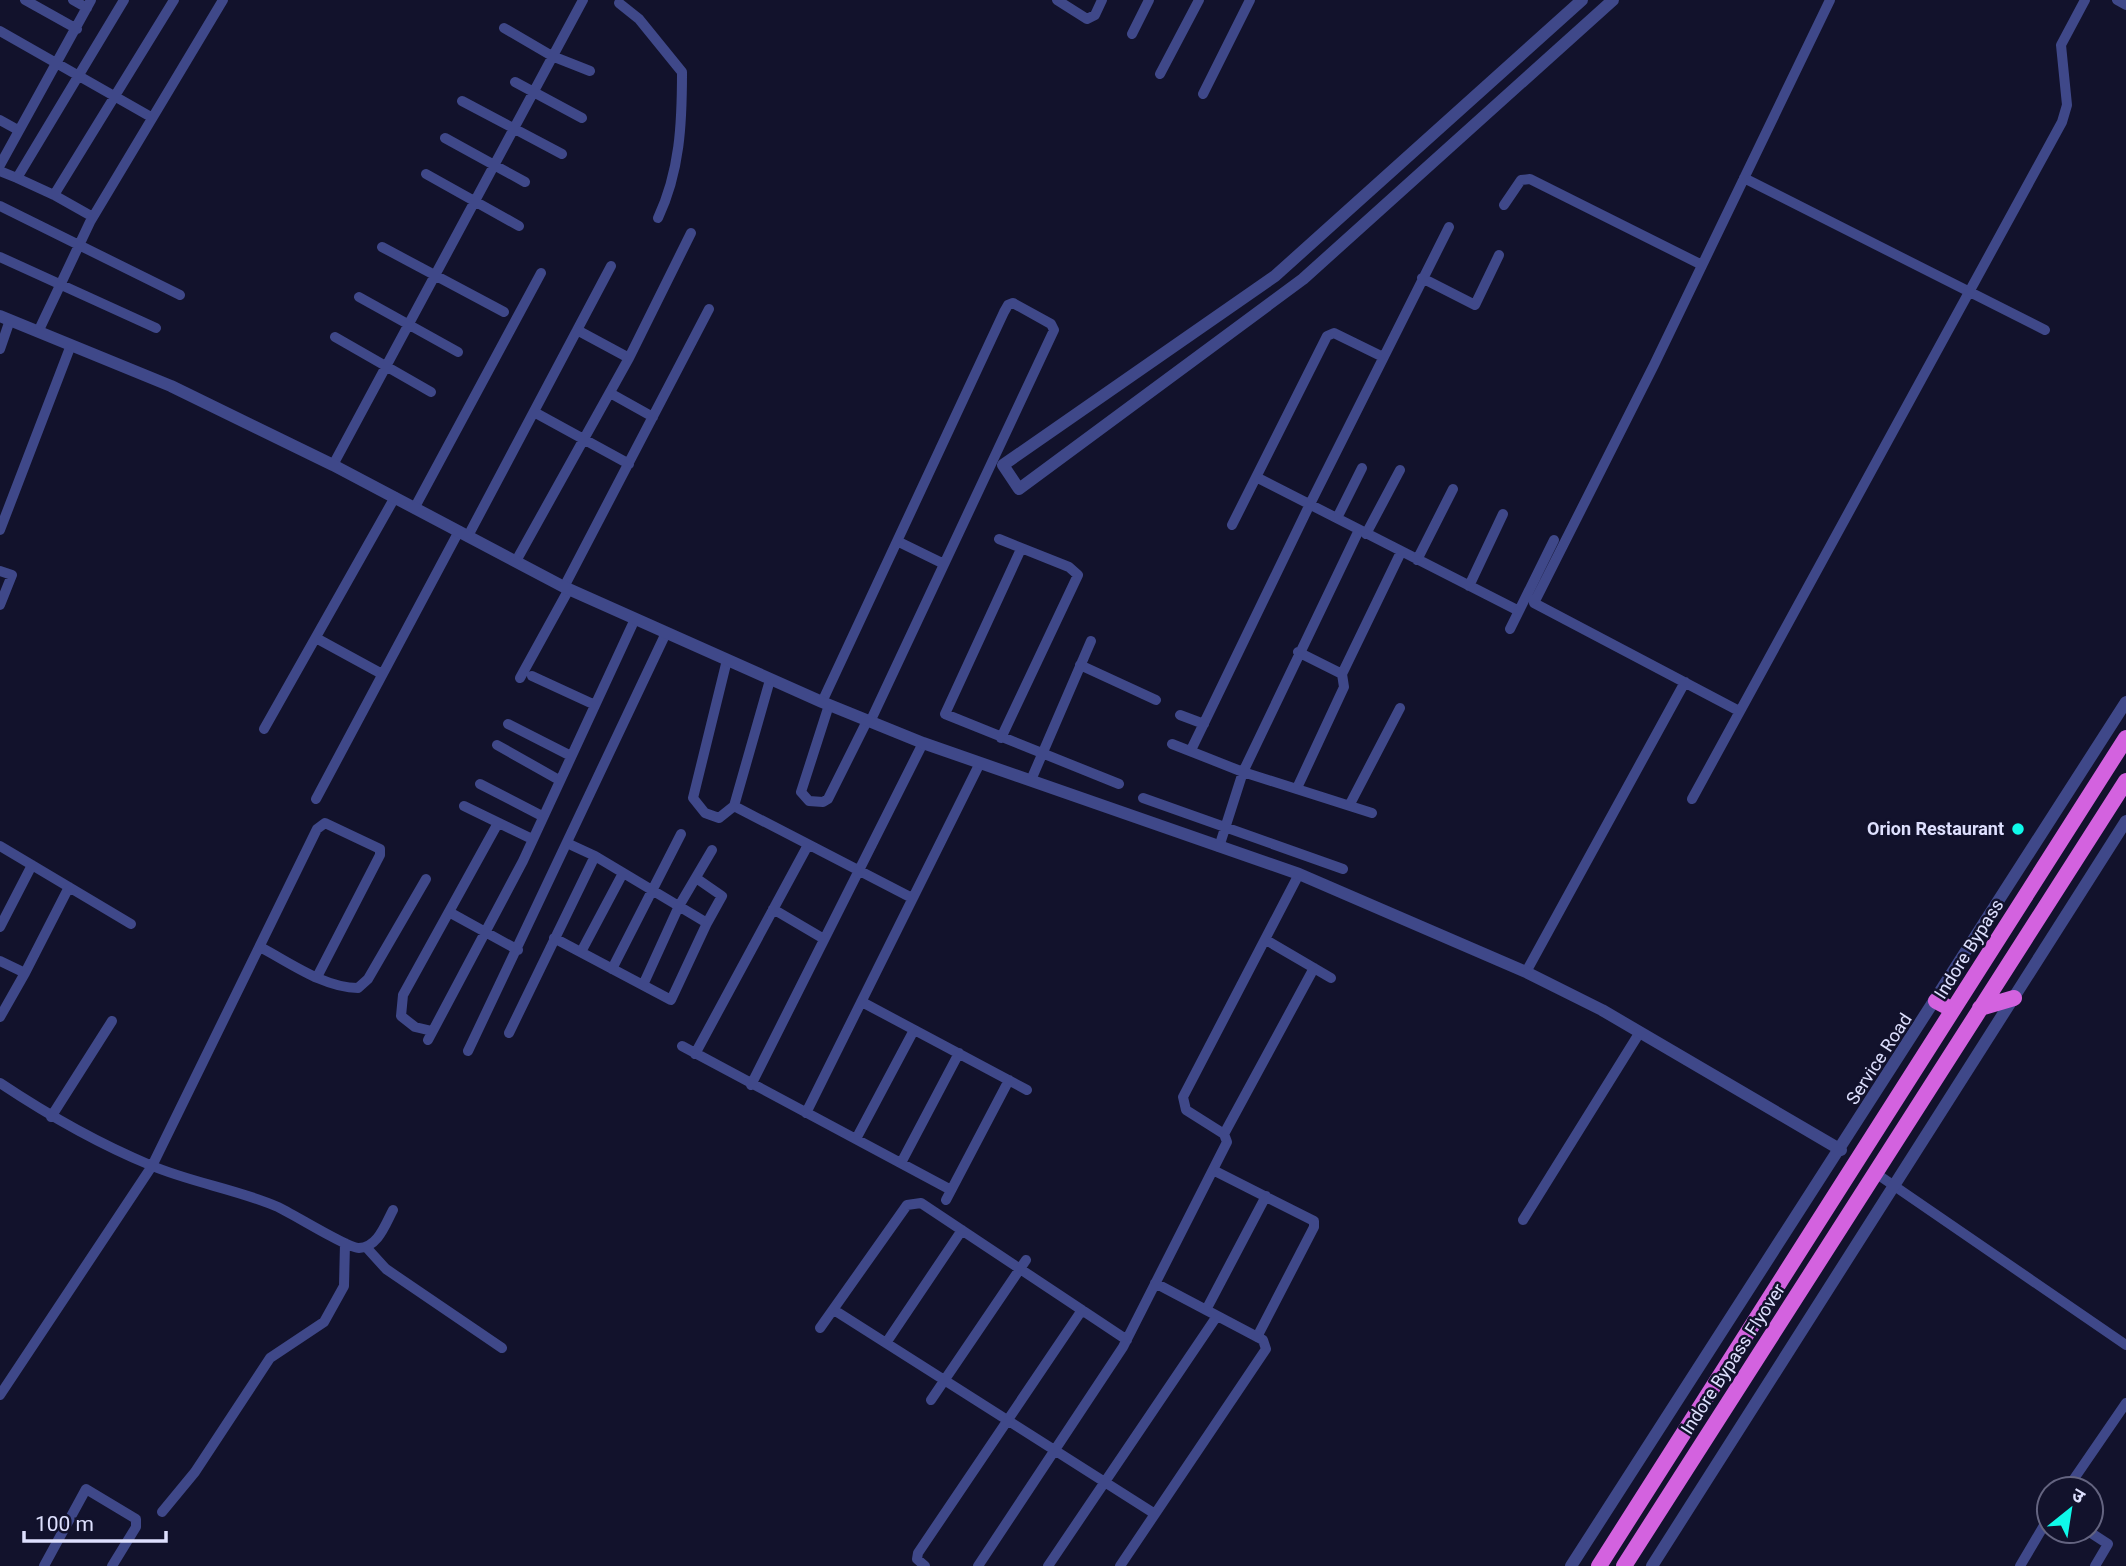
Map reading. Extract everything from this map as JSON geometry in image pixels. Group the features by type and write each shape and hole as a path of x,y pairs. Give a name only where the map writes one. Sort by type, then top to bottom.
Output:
{"highway":[{"name":"Indore Bypass","path":"1844,1181 2126,738"},
{"path":"1874,1172 2126,782"},
{"path":"1980,1008 2014,998"},
{"path":"1936,1001 1953,1010"},
{"name":"Indore Bypass Flyover","path":"1624,1566 1874,1172"},
{"name":"Indore Bypass Flyover","path":"1599,1566 1844,1181"}],"street":[{"path":"25,0 77,29"},
{"path":"0,165 89,4 74,0"},
{"path":"17,178 124,0"},
{"path":"54,195 174,0"},
{"path":"38,332 93,217 223,0"},
{"path":"333,465 583,0"},
{"path":"1057,0 1087,19 1095,15 1102,0"},
{"path":"1132,34 1149,0"},
{"path":"1160,74 1199,0"},
{"path":"1203,94 1250,0"},
{"path":"1582,0 1275,276 1003,465 1019,489 1303,279 1613,0"},
{"path":"1739,711 1534,603 1830,0"},
{"path":"1692,799 2062,122 2067,105 2061,45 2085,0"},
{"path":"2117,0 2126,5"},
{"path":"618,1 639,19 682,72 678,160 670,193 658,218"},
{"path":"504,28 552,56 590,71"},
{"path":"0,31 151,117"},
{"path":"515,82 582,118"},
{"path":"462,101 562,153"},
{"path":"0,120 18,130"},
{"path":"445,138 525,182"},
{"path":"0,171 54,195 93,217"},
{"path":"425,174 519,226"},
{"path":"1744,178 2045,330"},
{"path":"1504,205 1521,180 1530,179 1702,265"},
{"path":"0,206 78,247 180,295"},
{"path":"1191,750 1382,357 1449,227"},
{"path":"516,561 629,358 691,233"},
{"path":"382,247 504,312"},
{"path":"1422,278 1475,305 1499,255"},
{"path":"0,257 61,282 156,328"},
{"path":"316,799 382,674 534,412 611,266"},
{"path":"415,507 541,273"},
{"path":"359,297 458,352"},
{"path":"1013,303 1051,324 1054,331 944,564 869,721 828,799 823,802 809,801 801,792 825,704 1004,313 1008,305 1013,303"},
{"path":"520,678 709,309"},
{"path":"0,349 5,318 171,386 333,465 566,588 825,704 923,743 1299,874 1526,972 1640,1032 1841,1150"},
{"path":"577,330 629,358"},
{"path":"1232,526 1258,478 1326,335 1334,333 1382,357"},
{"path":"335,337 431,392"},
{"path":"0,530 71,345"},
{"path":"610,393 653,417"},
{"path":"534,412 628,464"},
{"path":"1337,518 1363,468"},
{"path":"1219,847 1243,772 1298,652 1362,532 1400,470"},
{"path":"1258,478 1519,611"},
{"path":"1417,560 1452,489"},
{"path":"264,729 395,497"},
{"path":"1469,586 1503,514"},
{"path":"999,539 1069,567 1078,575 1002,738"},
{"path":"1510,629 1554,540"},
{"path":"899,542 944,564"},
{"path":"1021,549 945,714 1119,783"},
{"path":"1297,788 1344,687 1342,674 1401,552"},
{"path":"0,570 12,575 0,605"},
{"path":"498,823 403,995 399,1011 407,1022 430,1035 532,839 635,619"},
{"path":"468,1051 569,844 666,633"},
{"path":"316,638 382,674"},
{"path":"1031,780 1091,640"},
{"path":"1298,652 1342,674"},
{"path":"727,660 693,798 698,807 719,818 734,806 770,680"},
{"path":"1080,665 1156,700"},
{"path":"532,676 595,705"},
{"path":"1526,972 1685,682"},
{"name":"Service Road","path":"1571,1566 1760,1269 1841,1150 2126,702"},
{"path":"1350,804 1400,708"},
{"path":"1180,715 1204,724"},
{"path":"508,724 571,756"},
{"path":"751,1085 923,743"},
{"path":"1172,744 1243,772 1372,813"},
{"path":"497,745 559,780"},
{"path":"806,1113 980,763"},
{"path":"480,784 542,816"},
{"path":"1143,798 1343,869"},
{"path":"464,806 532,839"},
{"path":"734,806 912,898"},
{"path":"1652,1566 2126,821"},
{"path":"0,1395 152,1166 321,824 371,844 380,849 380,855 317,977"},
{"path":"612,969 681,834"},
{"path":"569,844 595,856 707,923"},
{"path":"695,1054 808,845"},
{"path":"0,846 131,925"},
{"path":"643,985 678,906 712,850"},
{"path":"509,1033 595,856"},
{"path":"0,927 32,865"},
{"path":"581,952 623,873"},
{"path":"978,1566 1127,1340 1227,1142 1224,1134 1193,1116 1182,1103 1183,1097 1299,874"},
{"path":"554,938 671,1000 722,896 696,878"},
{"path":"260,947 317,977 344,988 358,988 368,979 426,879"},
{"path":"0,1017 69,887"},
{"path":"773,909 824,939"},
{"path":"449,912 518,950"},
{"path":"1266,940 1331,978"},
{"path":"0,961 25,973"},
{"path":"1224,1134 1314,968"},
{"path":"862,1002 1027,1090"},
{"path":"51,1117 112,1021"},
{"path":"856,1139 914,1030"},
{"path":"1523,1220 1640,1032"},
{"path":"682,1046 951,1190"},
{"path":"901,1163 959,1054"},
{"path":"946,1200 1009,1080"},
{"path":"0,1083 51,1117 152,1166 254,1197 303,1218 353,1248 366,1247 375,1242 393,1210"},
{"path":"1213,1170 1314,1221 1314,1227 1257,1336"},
{"path":"1874,1172 2126,1345"},
{"path":"1206,1310 1266,1196"},
{"path":"820,1328 907,1205 921,1203 962,1230 1023,1264 1082,1310 1127,1340"},
{"path":"886,1343 962,1230"},
{"path":"162,1512 195,1472 270,1358 324,1322 344,1286 345,1243"},
{"path":"366,1247 386,1269 502,1348"},
{"path":"931,1400 1023,1264"},
{"path":"1120,1566 1266,1349 1266,1343 1257,1336 1155,1283"},
{"path":"834,1310 1056,1448 1155,1514"},
{"path":"925,1566 917,1559 918,1553 1082,1310"},
{"path":"1048,1566 1217,1316"},
{"path":"2077,1475 2126,1403"},
{"path":"44,1566 86,1489 136,1520 136,1527 112,1566"},
{"path":"2020,1566 2035,1541"},
{"path":"2095,1566 2108,1544 2105,1542"}],"place":[{"name":"Orion Restaurant","path":"2018,829"}]}
